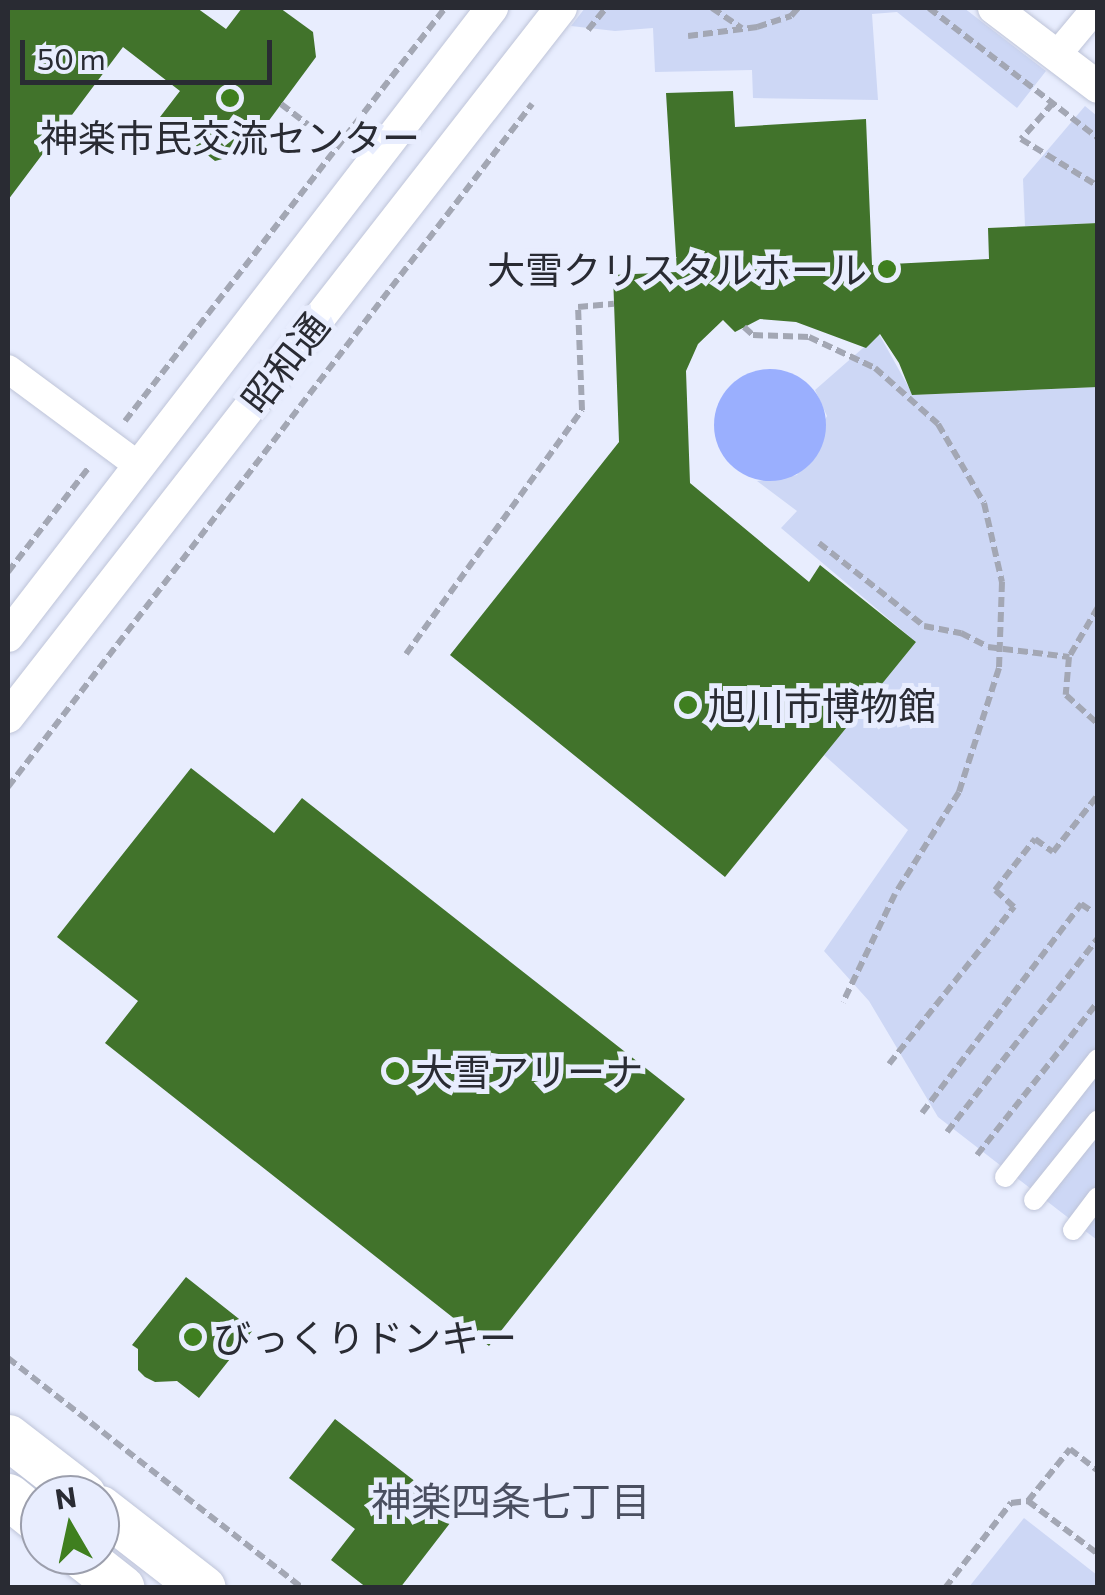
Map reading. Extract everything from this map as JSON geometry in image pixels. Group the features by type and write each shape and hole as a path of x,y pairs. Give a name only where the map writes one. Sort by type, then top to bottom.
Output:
{"highway":[{"path":"8,1437 57,1475"},
{"path":"120,1523 204,1588"}],"street":[{"name":"昭和通","path":"8,636 492,8"},
{"name":"昭和通","path":"8,717 561,8"},
{"path":"994,8 1098,88"},
{"path":"1056,56 1096,8"},
{"path":"8,369 139,466"},
{"path":"1005,1177 1098,1059"},
{"path":"1034,1200 1098,1120"},
{"path":"1072,1230 1098,1197"}],"path":[{"path":"8,572 445,8"},
{"path":"582,39 606,8"},
{"path":"712,8 743,29"},
{"path":"688,36 743,29 791,16 798,8"},
{"path":"929,8 1098,138"},
{"path":"8,787 534,102"},
{"path":"1053,103 1021,139 1098,186"},
{"path":"280,104 337,147"},
{"path":"406,654 582,410 578,307 614,304"},
{"path":"744,327 754,334 809,337 875,368 938,424 984,503 1002,582 999,668 959,792 895,894 843,1002"},
{"path":"820,543 924,626 961,633 988,647 1069,657"},
{"path":"1098,608 1069,657 1066,695 1098,724"},
{"path":"889,1064 1014,907 995,890 1035,839 1053,852 1098,795"},
{"path":"922,1113 1081,904 1096,911"},
{"path":"948,1132 1098,938"},
{"path":"976,1155 1098,1002"},
{"path":"8,1358 302,1588"},
{"path":"1028,1501 1070,1449 1098,1470"},
{"path":"945,1588 1011,1503 1028,1501 1098,1554"}],"shaded area":[{"path":"585,8 964,8 1046,71 1017,108 897,12 872,14 878,100 753,98 752,70 655,72 653,28 615,31 571,26"},
{"path":"1085,106 1097,116 1097,223 1025,226 1023,179"},
{"path":"879,334 913,395 1097,387 1097,1240 938,1117 869,1001 824,951 908,830 824,755 916,642 781,528 797,511 757,481 797,475 827,416 815,390"},
{"path":"1024,1518 1097,1575 1097,1587 969,1587"}],"water":[{"path":"770,369 791,374 809,386 821,404 826,425 821,446 809,464 791,476 770,481 749,476 731,464 719,446 714,425 719,404 731,386 749,374"}],"building":[{"name":"神楽市民交流センター","path":"8,8 197,8 226,29 242,8 280,8 313,32 316,57 245,153 215,161 160,117 180,91 123,47 8,200"},
{"path":"733,91 735,127 866,119 872,265 989,259 988,228 1098,223 1098,387 912,395 899,363 880,334 866,348 796,322 760,319 735,332 723,320 698,344 686,371 690,483 809,582 820,565 916,642 725,877 450,655 619,442 613,275 677,272 666,93"},
{"name":"大雪アリーナ","path":"191,768 274,833 302,798 685,1099 489,1346 105,1043 138,1001 57,937"},
{"name":"びっくりドンキー","path":"186,1277 253,1330 199,1398 177,1381 155,1382 145,1377 138,1370 138,1349 132,1345"},
{"path":"335,1419 457,1514 400,1588 367,1588 331,1560 355,1529 289,1478"}],"place":[{"name":"神楽市民交流センター","path":"230,98"},
{"name":"大雪クリスタルホール","path":"887,269"},
{"name":"旭川市博物館","path":"688,705"},
{"name":"大雪アリーナ","path":"395,1071"},
{"name":"びっくりドンキー","path":"193,1337"}],"district":[{"name":"神楽四条七丁目","path":"511,1500"}]}
